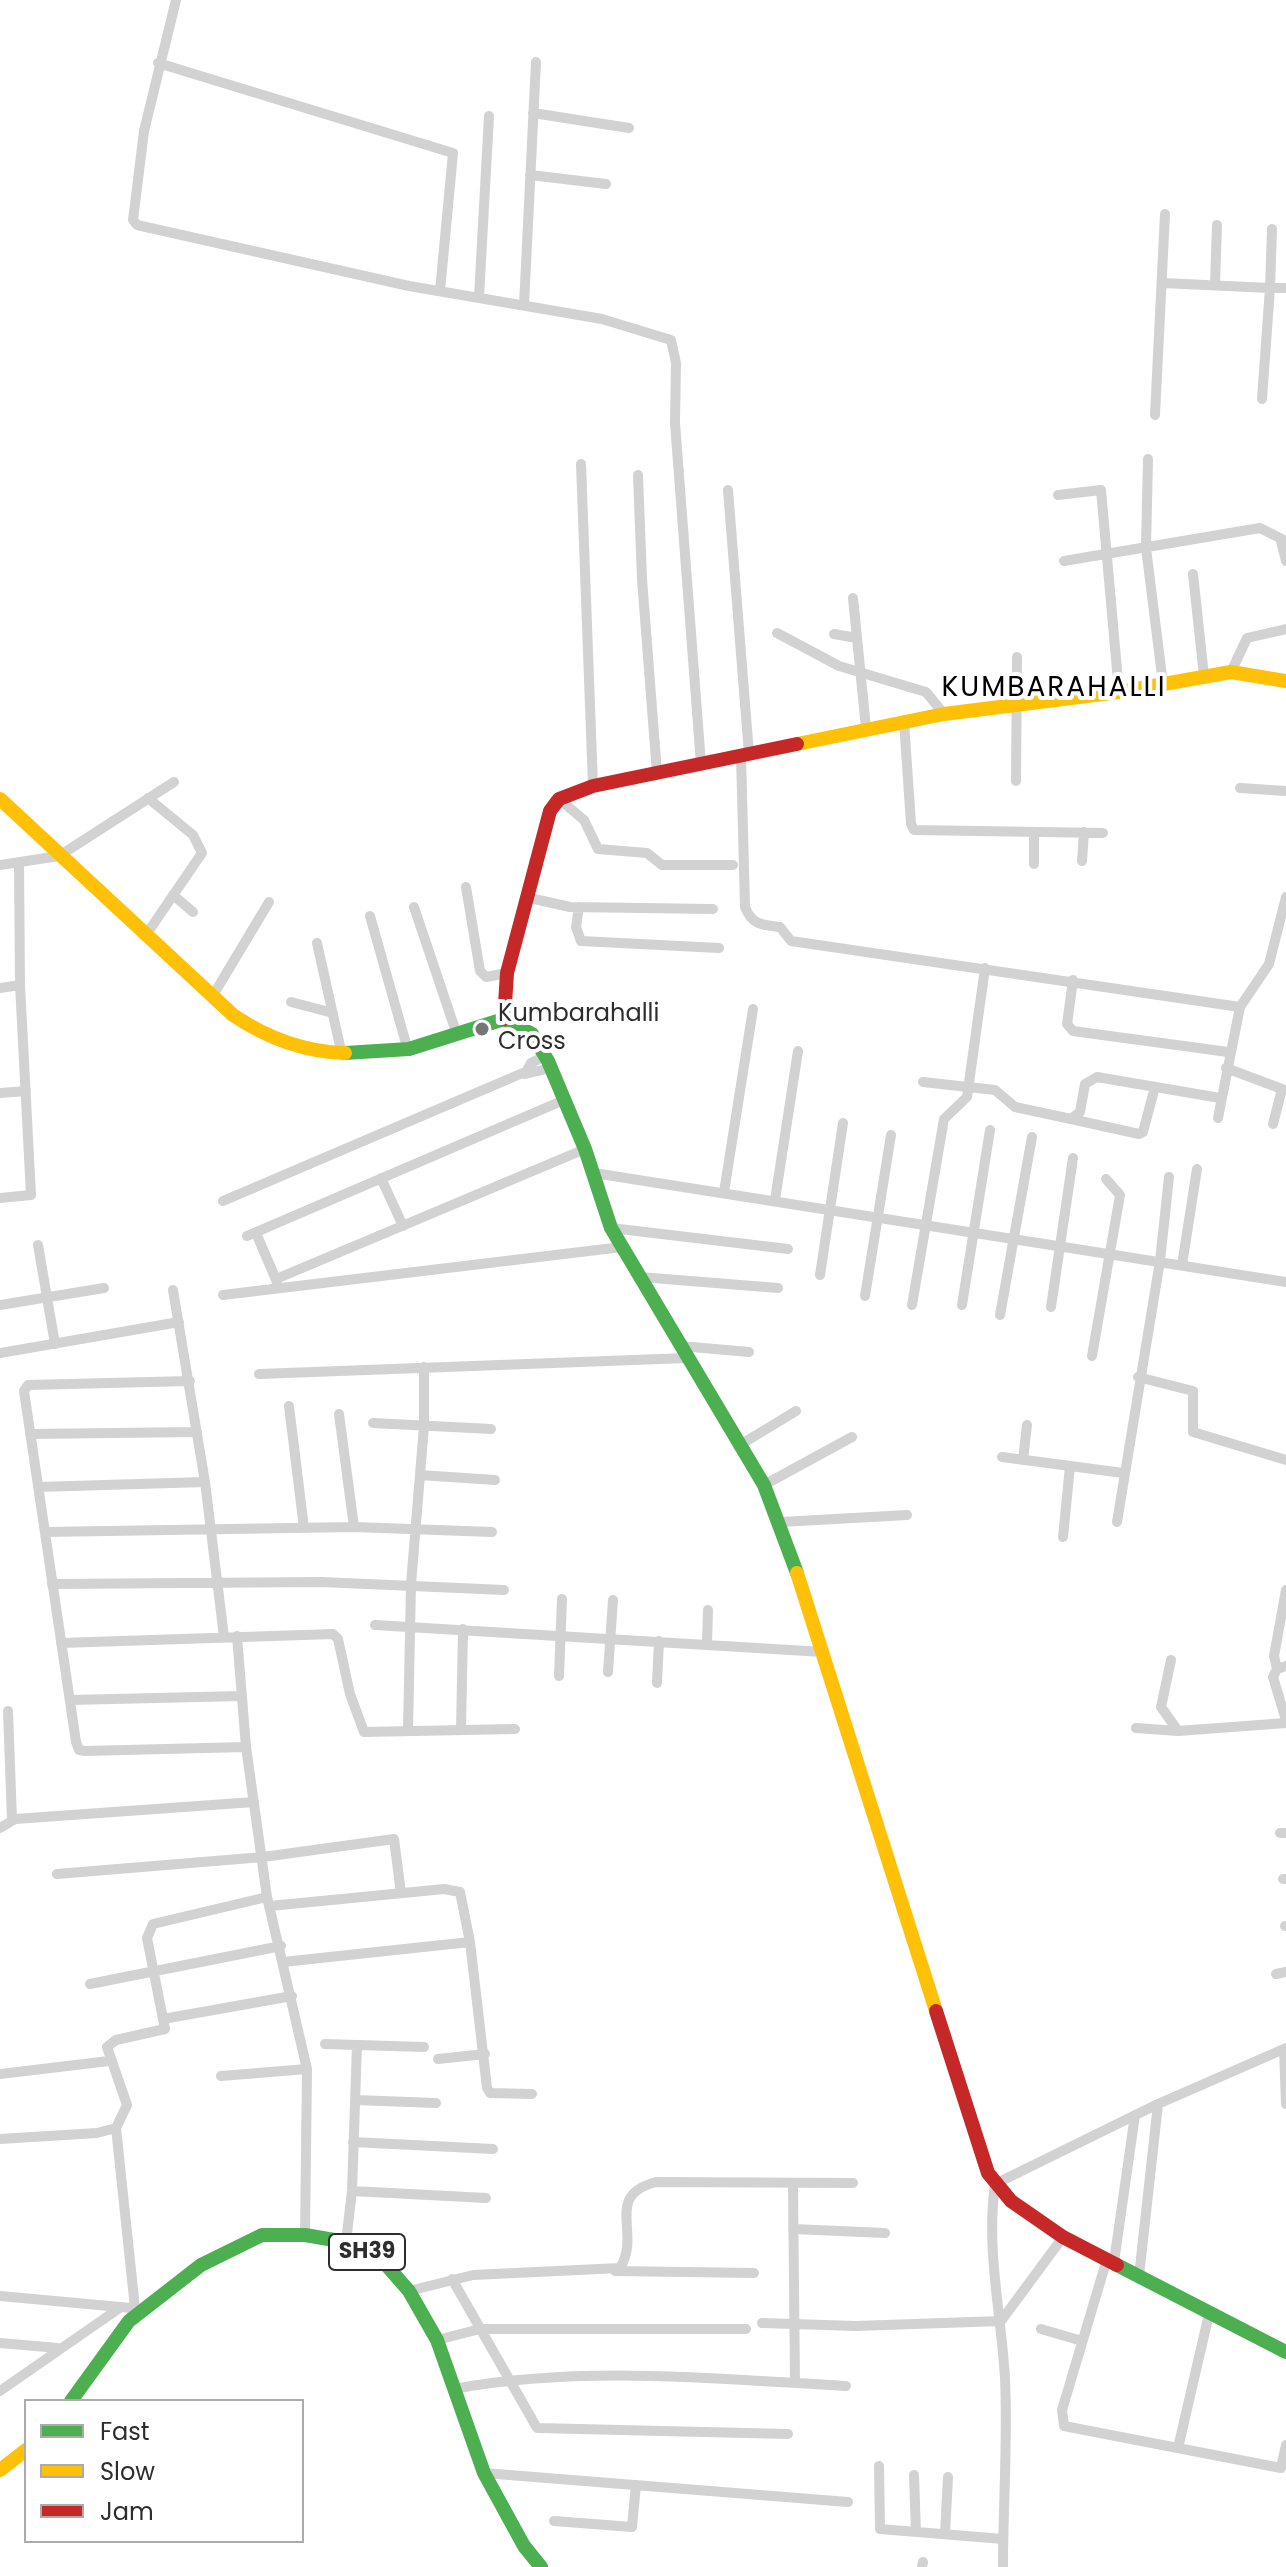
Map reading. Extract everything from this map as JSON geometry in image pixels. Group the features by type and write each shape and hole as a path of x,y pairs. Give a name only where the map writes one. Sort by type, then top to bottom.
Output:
{"street":[{"path":"176,0 158,63 144,131 133,220 137,225 440,291 617,323 671,340 675,349 676,436 701,764"},
{"path":"524,305 536,62"},
{"path":"158,63 453,153 440,291"},
{"path":"533,113 629,128"},
{"path":"479,297 489,116"},
{"path":"530,175 606,184"},
{"path":"1155,415 1165,214"},
{"path":"1215,285 1217,225"},
{"path":"1262,399 1272,229"},
{"path":"1162,283 1286,288"},
{"path":"1148,459 1146,548 1163,684"},
{"path":"581,464 593,786"},
{"path":"638,475 642,579 657,773"},
{"path":"1058,495 1100,489 1119,692"},
{"path":"728,490 745,755 745,907 749,919 780,927 791,941 797,943 1073,980 1240,1007"},
{"path":"1064,561 1260,528 1284,541 1286,561"},
{"path":"1193,574 1204,676"},
{"path":"853,598 866,728"},
{"path":"1231,672 1247,638 1286,629"},
{"path":"777,633 839,666 926,692 944,714"},
{"path":"834,634 857,638"},
{"path":"1016,781 1017,657"},
{"path":"504,1019 507,973 530,898 550,811 559,799 593,786 944,714 1119,692 1231,672 1286,681"},
{"path":"904,721 911,824 914,830 1103,833"},
{"path":"0,865 59,856 174,782"},
{"path":"1240,788 1286,791"},
{"path":"146,935 202,853 202,847 148,798"},
{"path":"0,799 212,997 250,1027 308,1049 342,1055 407,1047 504,1019 532,1034 548,1062 585,1149 611,1228 764,1485 781,1522 976,2136 995,2184 1011,2201 1063,2237 1286,2352"},
{"path":"559,799 584,820 598,849 647,853 662,865 733,865"},
{"path":"1082,861 1084,832"},
{"path":"1034,833 1034,864"},
{"path":"0,1198 31,1195 20,985 19,863"},
{"path":"466,887 480,971 486,977 507,973"},
{"path":"173,895 193,912"},
{"path":"1218,1118 1228,1052 1240,1007 1269,964 1286,897"},
{"path":"530,898 579,907 713,909"},
{"path":"212,997 269,902"},
{"path":"414,907 457,1035"},
{"path":"579,907 576,927 581,941 719,948"},
{"path":"370,916 407,1047"},
{"path":"317,943 342,1055"},
{"path":"912,1305 944,1119 963,1104 968,1087 985,968"},
{"path":"1073,980 1067,1024 1073,1031 1228,1052"},
{"path":"0,988 20,985"},
{"path":"291,1002 333,1013"},
{"path":"724,1192 753,1009"},
{"path":"775,1200 798,1051"},
{"path":"223,1201 525,1072 531,1063 548,1062"},
{"path":"1226,1068 1282,1089 1273,1124"},
{"path":"1071,1119 1080,1112 1089,1078 1220,1098"},
{"path":"923,1082 995,1090 1015,1107 1139,1134 1143,1132 1155,1087"},
{"path":"0,1093 26,1091"},
{"path":"278,1284 252,1235 564,1100"},
{"path":"820,1275 843,1123"},
{"path":"962,1305 990,1130"},
{"path":"865,1296 891,1135"},
{"path":"1000,1315 1032,1137"},
{"path":"278,1284 403,1226 585,1149"},
{"path":"1051,1307 1073,1158"},
{"path":"1182,1265 1197,1169"},
{"path":"594,1173 1286,1282"},
{"path":"1117,1522 1138,1377 1160,1261 1169,1177"},
{"path":"381,1178 403,1226"},
{"path":"1092,1356 1120,1195 1106,1179"},
{"path":"611,1228 788,1249"},
{"path":"38,1245 55,1344"},
{"path":"223,1295 278,1284 622,1247"},
{"path":"640,1277 778,1288"},
{"path":"0,1305 104,1288"},
{"path":"173,1290 205,1482 224,1637"},
{"path":"0,1353 179,1322"},
{"path":"259,1374 684,1352 749,1352"},
{"path":"408,1731 411,1584 424,1426 424,1367"},
{"path":"1138,1377 1193,1391 1193,1432 1286,1460"},
{"path":"190,1381 28,1385 24,1391 61,1643 79,1750 246,1747"},
{"path":"289,1406 304,1528"},
{"path":"740,1445 796,1411"},
{"path":"339,1414 354,1527"},
{"path":"373,1423 491,1429"},
{"path":"1023,1460 1027,1425"},
{"path":"30,1434 197,1432"},
{"path":"764,1485 852,1437"},
{"path":"1002,1457 1123,1473"},
{"path":"1063,1537 1070,1466"},
{"path":"420,1475 495,1480"},
{"path":"38,1487 205,1482"},
{"path":"781,1522 907,1515"},
{"path":"45,1532 354,1527 492,1532"},
{"path":"52,1584 411,1584 504,1590"},
{"path":"1136,1728 1178,1731 1286,1722 1274,1685 1282,1668 1274,1656 1286,1590"},
{"path":"559,1676 562,1599"},
{"path":"608,1672 613,1600"},
{"path":"707,1644 708,1610"},
{"path":"375,1625 823,1652"},
{"path":"461,1730 463,1629"},
{"path":"61,1643 237,1636 336,1636 350,1694 363,1730 515,1729"},
{"path":"237,1636 246,1747 269,1902 307,2069 305,2235"},
{"path":"657,1683 659,1641"},
{"path":"1171,1660 1161,1707 1178,1731"},
{"path":"70,1700 242,1696"},
{"path":"8,1711 12,1820"},
{"path":"0,1828 12,1820 254,1802"},
{"path":"57,1874 263,1857 394,1839 401,1893"},
{"path":"0,2296 140,2309 116,2128 127,2105 109,2061 110,2044 164,2030 151,1971 149,1928 160,1920 269,1902 444,1889 460,1892 470,1942 487,2088 490,2093 532,2094"},
{"path":"283,1962 470,1942"},
{"path":"90,1984 281,1946"},
{"path":"163,2019 292,1996"},
{"path":"325,2044 424,2047"},
{"path":"346,2242 352,2191 357,2045"},
{"path":"995,2184 1158,2104 1285,2048 1286,2104"},
{"path":"438,2059 485,2054"},
{"path":"0,2074 109,2061"},
{"path":"221,2076 307,2069"},
{"path":"355,2100 436,2103"},
{"path":"1139,2276 1158,2104"},
{"path":"1135,2115 1110,2260 1062,2410 1064,2426 1281,2468 1286,2445"},
{"path":"0,2139 97,2133 116,2128"},
{"path":"353,2142 493,2149"},
{"path":"613,2271 624,2261 627,2202 639,2187 684,2182 853,2183"},
{"path":"793,2184 795,2383"},
{"path":"995,2184 991,2215 992,2271 1001,2321 1006,2400 1003,2567"},
{"path":"352,2191 486,2198"},
{"path":"793,2229 885,2233"},
{"name":"SH39","path":"72,2399 140,2309 201,2265 262,2235 305,2235 346,2242 380,2258 409,2291 437,2340 484,2473 524,2546 541,2567"},
{"path":"1001,2321 1063,2237"},
{"path":"409,2291 452,2279 613,2271 754,2273"},
{"path":"452,2279 537,2428 788,2434"},
{"path":"0,2391 121,2307"},
{"path":"1178,2448 1209,2314"},
{"path":"762,2323 856,2326 1001,2321"},
{"path":"437,2340 480,2329 746,2329"},
{"path":"1041,2329 1082,2341"},
{"path":"0,2343 58,2348"},
{"path":"454,2389 508,2379 846,2386"},
{"path":"0,2470 24,2452"},
{"path":"879,2466 878,2528 1003,2539"},
{"path":"484,2473 848,2502"},
{"path":"914,2475 916,2532"},
{"path":"945,2534 948,2477"},
{"path":"554,2521 632,2527 636,2485"}],"traffic: fast":[{"path":"345,1053 409,1049 504,1019 532,1034 548,1061 585,1149 611,1228 764,1485 797,1573"},
{"path":"72,2399 129,2321 201,2265 262,2235 305,2235 346,2242 380,2258 409,2291 437,2340 484,2473 524,2546 541,2567"},
{"path":"1117,2265 1286,2352"}],"traffic: slow":[{"path":"797,744 944,714 1119,692 1231,672 1286,681"},
{"path":"0,799 233,1015 286,1042 315,1050 345,1053"},
{"path":"797,1573 936,2011"},
{"path":"0,2470 24,2452"}],"traffic: jam":[{"path":"504,1019 507,973 550,811 559,799 593,786 797,744"},
{"path":"936,2011 988,2173 1011,2201 1063,2237 1117,2265"}],"place":[{"name":"Kumbarahalli Cross","path":"482,1029"}],"district":[{"name":"KUMBARAHALLI","path":"1054,689"}]}
